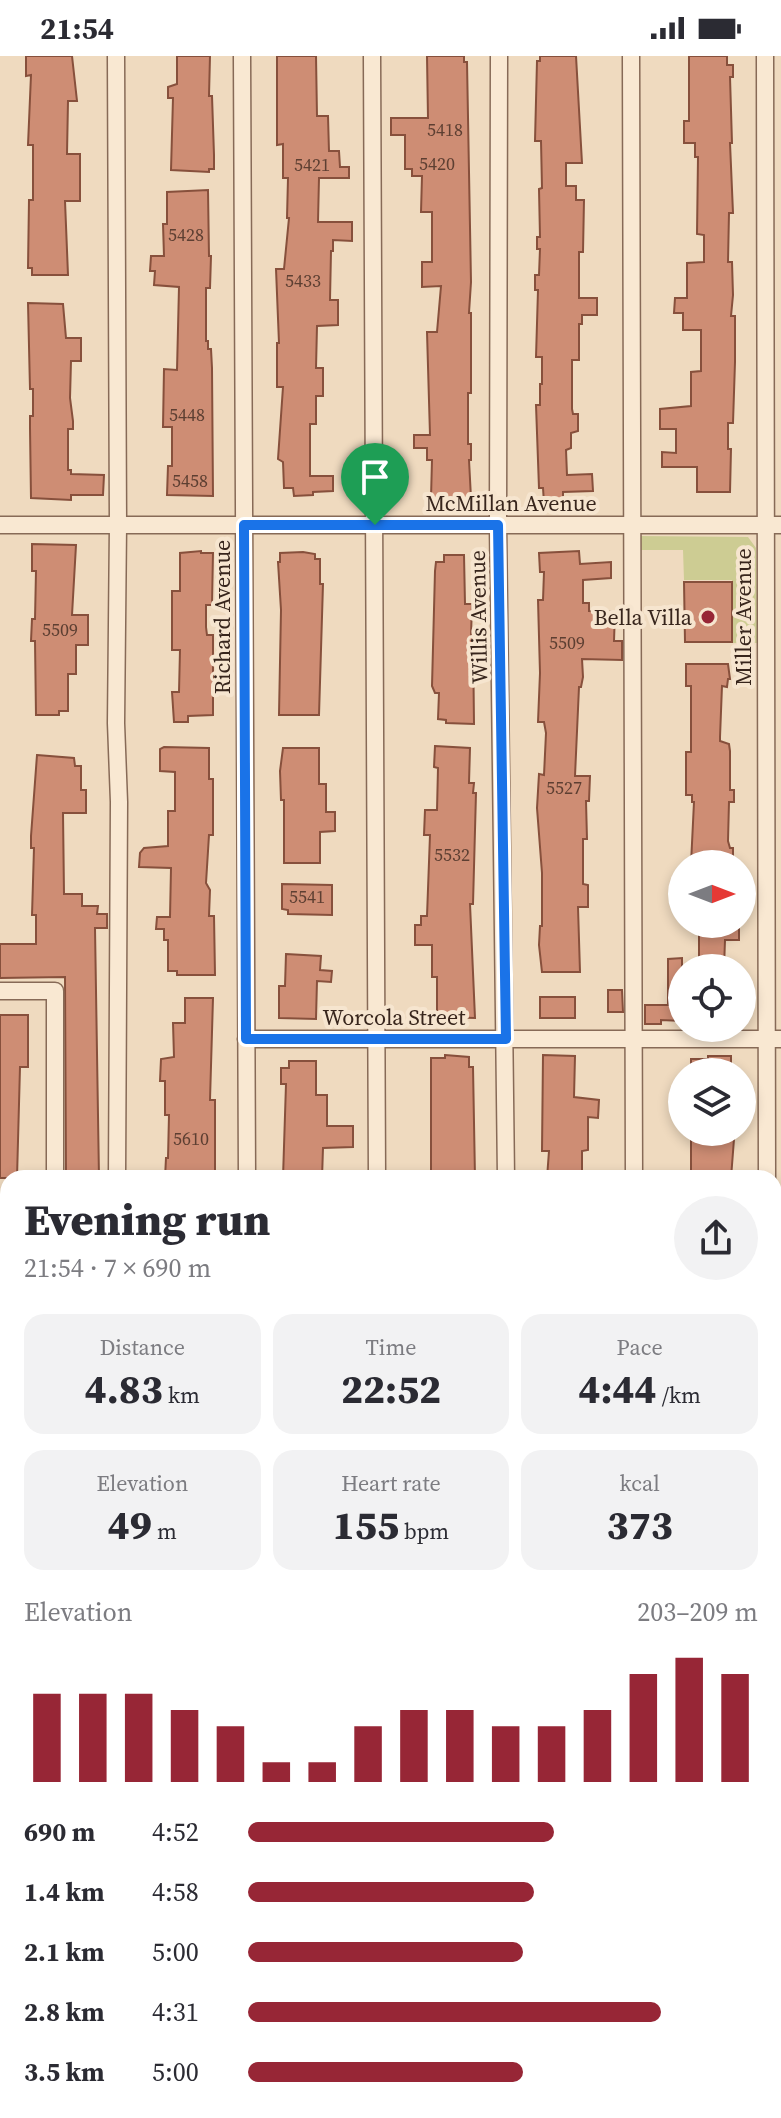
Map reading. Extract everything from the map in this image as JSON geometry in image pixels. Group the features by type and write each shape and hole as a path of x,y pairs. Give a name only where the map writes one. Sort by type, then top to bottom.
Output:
{"street":[{"path":"116,56 117,1170"},
{"name":"Richard Avenue","path":"242,56 247,1170"},
{"path":"372,56 377,1170"},
{"name":"Willis Avenue","path":"499,56 498,525 506,1170"},
{"path":"631,56 634,1170"},
{"name":"Miller Avenue","path":"765,56 773,525 774,1039 767,1170"},
{"name":"McMillan Avenue","path":"0,525 773,525"},
{"path":"0,991 55,991 55,1170"},
{"name":"Worcola Street","path":"246,1039 774,1039"}],"shaded area":[{"path":"639,536 748,537 756,548 757,643 733,643 732,580 684,580 683,550 637,550"}],"building":[{"path":"26,56 72,56 77,101 68,101 67,154 80,154 80,201 65,201 68,275 32,275 32,268 28,268 33,145 28,145 31,75 26,76"},
{"path":"177,56 210,56 209,96 212,96 214,169 209,169 209,172 171,170 173,98 168,98 168,87 177,84"},
{"path":"277,56 316,56 317,116 328,116 329,151 339,151 340,167 349,167 349,178 319,178 318,222 352,222 352,241 333,240 331,251 330,300 338,300 338,325 317,326 316,368 323,368 323,396 316,396 316,424 310,424 310,476 333,476 333,491 313,492 313,495 294,496 293,488 284,488 283,462 278,459 283,387 277,387 276,269 284,269 289,218 288,178 283,178 283,144 277,145"},
{"path":"427,56 464,56 464,62 467,62 471,282 468,444 471,444 471,498 431,498 432,460 427,460 427,448 414,448 414,435 430,435 427,332 437,332 441,286 422,287 422,262 432,262 432,212 421,212 422,176 412,176 412,169 405,169 405,135 391,135 391,118 428,118"},
{"path":"540,56 576,56 582,163 566,163 566,186 576,186 576,200 584,200 579,298 597,298 597,315 582,315 582,324 579,324 579,360 572,360 572,409 573,414 578,414 578,431 571,433 571,448 566,450 567,475 592,474 593,491 563,492 563,503 544,503 543,488 539,488 536,405 540,405 542,357 536,357 538,290 535,290 535,275 539,275 537,237 540,237 539,189 542,188 541,141 535,141 537,61 540,61"},
{"path":"689,56 727,56 727,65 733,65 733,77 730,77 730,143 733,213 729,213 728,262 732,262 731,316 735,316 735,362 733,423 728,423 730,492 697,492 697,467 662,467 662,452 676,453 676,429 660,429 660,409 691,406 691,372 701,371 701,330 683,330 683,313 674,313 675,298 687,298 687,263 704,262 704,235 697,234 698,157 695,157 695,143 684,143 684,121 689,121"},
{"path":"208,190 211,256 210,288 206,288 206,341 208,349 211,349 212,368 213,496 167,495 168,466 172,466 172,427 163,427 164,369 177,370 179,287 154,285 155,271 150,271 151,256 164,256 163,224 167,224 167,192"},
{"path":"28,303 63,304 66,338 81,338 81,361 71,361 73,429 68,429 68,470 71,474 104,475 103,495 71,495 71,500 31,498 30,416 33,416 33,389 30,389"},
{"path":"32,544 76,545 72,615 88,615 88,645 76,645 76,674 68,674 68,711 59,711 59,715 36,715 35,641 31,641 32,619 35,619 36,571 32,571"},
{"path":"579,551 580,564 611,562 611,578 583,580 583,603 589,603 589,611 615,612 614,641 622,641 622,660 582,659 575,776 590,776 589,801 586,801 587,839 583,839 583,884 588,885 588,907 578,907 580,972 542,972 539,945 542,873 537,808 539,774 544,775 546,733 544,722 538,722 538,600 543,600 544,572 540,572 539,553"},
{"path":"180,553 213,553 212,605 206,605 206,627 207,635 213,635 213,715 188,716 188,722 174,722 172,692 179,692 180,650 172,650 172,591 180,591"},
{"path":"280,553 315,554 315,559 320,559 320,584 323,584 319,715 279,715 281,610 278,562"},
{"path":"444,555 464,555 465,604 472,604 474,724 446,723 446,720 438,719 439,693 435,693 432,686 435,571 436,562 444,562"},
{"name":"Bella Villa","path":"684,582 732,582 732,642 685,642"},
{"path":"686,664 728,664 730,679 727,687 722,686 720,741 729,744 730,751 730,790 734,790 734,802 729,802 728,841 733,850 692,850 694,802 692,795 686,795 686,752 691,752 691,686 686,686"},
{"path":"435,746 470,748 469,783 474,783 473,793 476,793 473,904 470,904 475,1018 437,1017 437,977 432,977 432,945 415,945 415,925 421,925 421,916 427,916 430,835 424,835 425,810 437,810"},
{"path":"209,748 209,779 213,779 213,835 209,835 206,883 210,890 209,916 214,916 215,975 177,975 177,971 168,971 168,940 164,940 164,929 156,929 157,917 170,917 171,868 139,867 140,853 144,848 168,846 168,811 175,811 175,772 160,771 160,749"},
{"path":"283,748 319,748 319,784 326,784 326,812 335,812 335,831 320,832 320,863 284,863 284,800 281,800 280,771"},
{"path":"37,755 74,758 75,766 81,766 81,790 86,790 86,813 63,813 64,894 82,894 82,906 98,906 97,914 107,914 107,928 95,928 99,1170 66,1170 65,977 0,978 0,944 36,944 36,915 32,915 34,848 31,848"},
{"path":"282,884 332,885 332,915 288,914 288,910 282,909"},
{"path":"699,938 739,938 725,940 724,954 699,954"},
{"path":"286,954 321,956 320,970 332,971 331,982 317,981 316,1019 279,1018 279,986 285,986"},
{"path":"608,990 622,990 623,1012 608,1012"},
{"path":"540,997 575,997 575,1018 540,1018"},
{"path":"185,998 213,998 210,1100 215,1100 215,1170 165,1170 169,1115 165,1115 165,1081 160,1081 161,1059 174,1057 173,1023 185,1023"},
{"path":"645,1005 668,1005 668,1020 661,1020 661,1024 645,1024"},
{"path":"0,1015 28,1015 28,1067 20,1067 17,1170 0,1170"},
{"path":"445,1055 469,1057 469,1067 473,1067 475,1170 431,1170 431,1058 445,1058"},
{"path":"543,1055 575,1056 574,1097 599,1100 598,1118 588,1117 588,1150 582,1151 582,1170 548,1170 549,1151 542,1151"},
{"path":"708,1056 731,1056 731,1058"},
{"path":"289,1061 316,1061 316,1095 327,1095 327,1126 353,1126 353,1147 323,1148 322,1170 283,1170 286,1084 281,1084 281,1068 289,1068"},
{"path":"691,1146 733,1146 732,1170 691,1170"}],"place":[{"name":"Bella Villa","path":"708,617"}],"route":[{"path":"244,525 375,525 498,525 506,1039 246,1039 244,525"}]}
